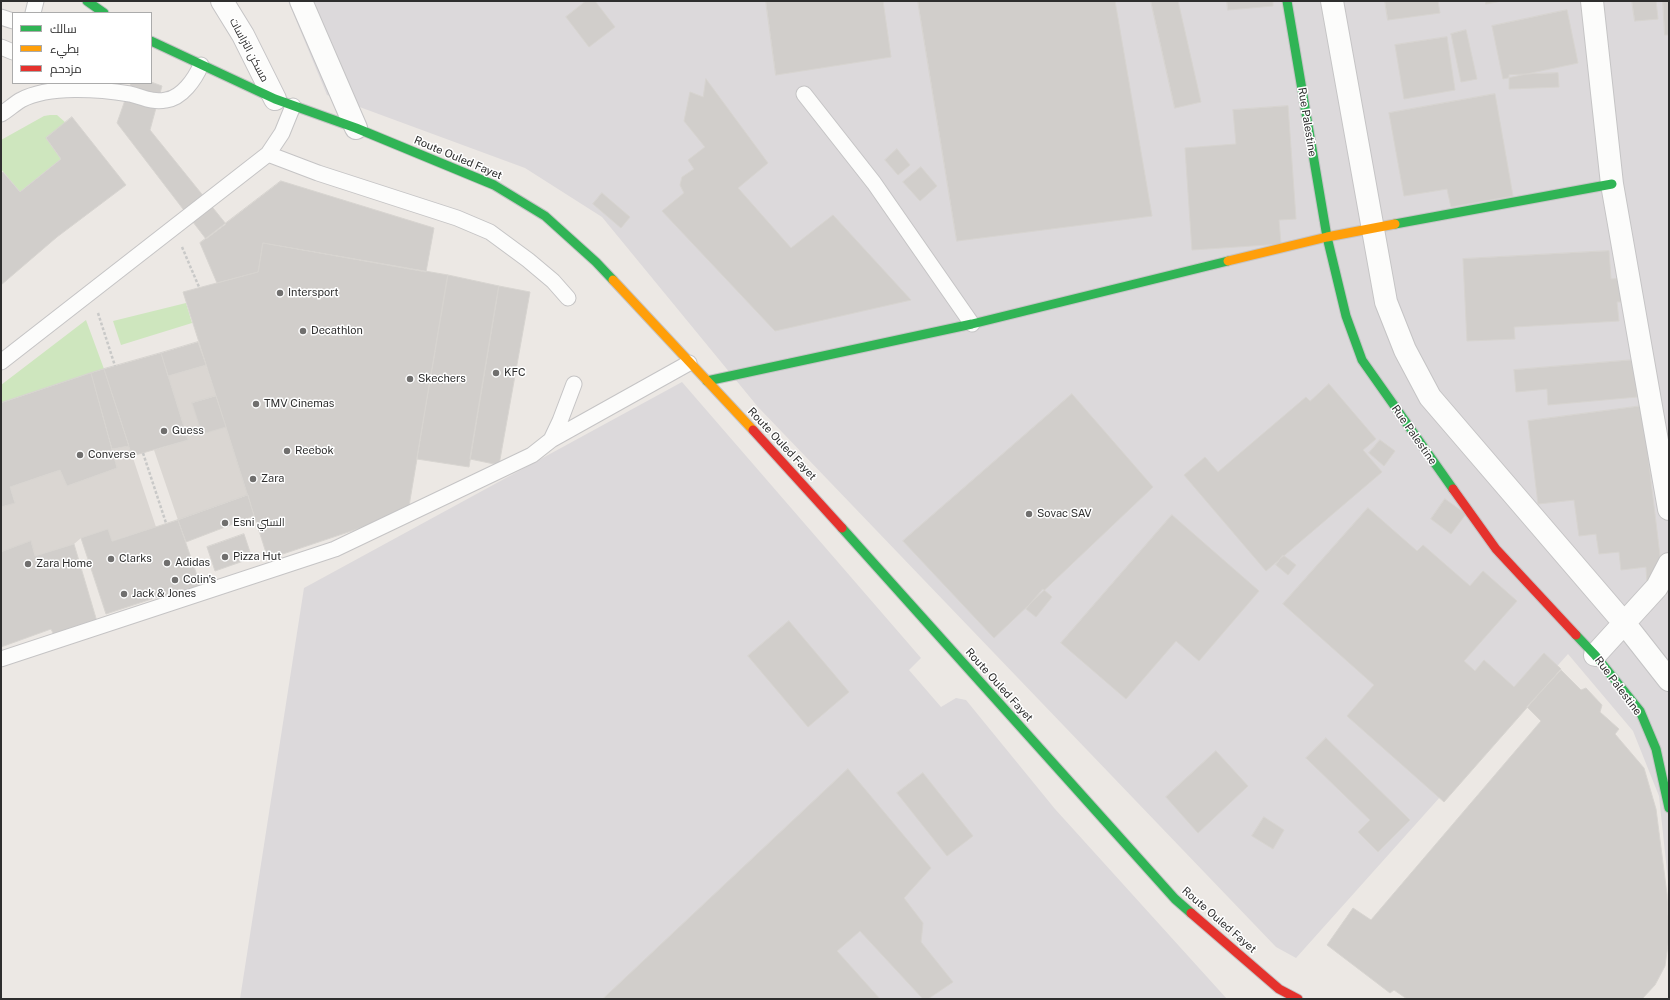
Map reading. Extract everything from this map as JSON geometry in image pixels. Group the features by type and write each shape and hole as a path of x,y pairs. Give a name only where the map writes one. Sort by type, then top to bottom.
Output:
{"street":[{"path":"88,1 100,12"},
{"name":"مسكن التراسات","path":"222,1 284,103"},
{"path":"301,1 356,128"},
{"name":"Rue Palestine","path":"1287,1 1326,237 1346,316 1362,360 1422,447 1496,549 1595,655 1640,711 1656,749 1669,808"},
{"path":"1332,1 1386,302 1405,350 1430,397 1625,624 1669,680"},
{"path":"1592,1 1612,184 1669,508"},
{"name":"Route Ouled Fayet","path":"152,41 284,103 356,128 494,185 545,216 596,262 690,362 1175,899 1279,989 1298,999"},
{"path":"707,381 972,324 1326,237 1612,184"},
{"path":"1595,655 1625,624 1657,587 1669,564"}],"lane":[{"path":"33,12 36,1"},
{"path":"1,17 12,21"},
{"path":"1,47 12,52"},
{"path":"101,84 154,101 167,100 179,95 189,84 201,65"},
{"path":"1,114 22,100 43,93 85,90 130,94"},
{"path":"804,94 874,184 972,324"},
{"path":"1,362 175,228 268,154 282,133 284,103"},
{"path":"268,154 318,173 457,218 490,232 553,281 568,298"},
{"path":"1,659 335,549 532,455 551,440 690,362"},
{"path":"551,440 574,384"}],"path":[{"path":"175,228 199,287"},
{"path":"91,293 115,366"},
{"path":"143,453 166,524"}],"shaded area":[{"path":"288,1 1669,1 1669,890 1659,796 1633,731 1568,654 1296,958 1276,947 758,407 602,217 525,168 327,95"},
{"path":"206,365 216,396 193,403 226,427 248,495 178,520 154,450 188,440 168,376"},
{"path":"682,382 921,658 909,670 941,707 956,698 966,700 1055,809 1227,999 240,999 304,588"},
{"path":"129,446 156,527 112,541 108,529 81,538 74,544 35,556 31,542 1,552 1,507 15,502 10,487 60,470 67,486 117,468 112,449"}],"green space":[{"path":"57,115 66,123 46,138 61,159 20,192 1,169 1,140 44,116"},
{"path":"186,303 192,323 121,345 113,321"},
{"path":"86,320 104,369 1,403 1,385"}],"building":[{"path":"586,1 595,1 615,27 589,47 566,17"},
{"path":"766,1 883,1 891,57 776,75"},
{"path":"918,1 1115,1 1152,216 957,241"},
{"path":"1151,1 1178,1 1201,102 1175,108"},
{"path":"1227,1 1273,1 1273,6 1228,10"},
{"path":"1385,1 1438,1 1440,13 1388,20"},
{"path":"1486,1 1502,1 1486,4"},
{"path":"1632,1 1656,1 1658,19 1635,21"},
{"path":"1663,1 1669,1 1669,35 1665,35"},
{"path":"1567,10 1578,63 1503,79 1492,26"},
{"path":"1466,30 1477,79 1461,82 1451,34"},
{"path":"1447,37 1455,90 1404,99 1395,45"},
{"path":"1558,73 1559,87 1509,89 1509,75"},
{"path":"706,79 768,163 738,188 791,248 833,215 911,300 775,331 662,211 684,193 680,185 682,177 694,169 688,160 705,147 684,121 690,92 703,97"},
{"path":"152,82 162,86 150,130 226,224 206,239 117,123 131,84 152,84"},
{"path":"1495,94 1513,196 1451,207 1447,189 1404,196 1389,113"},
{"path":"1288,106 1296,219 1279,220 1281,244 1192,250 1185,148 1236,144 1233,110"},
{"path":"72,117 126,185 57,237 1,285 1,174 3,172 20,192 61,159 46,138"},
{"path":"897,149 910,165 898,175 885,160"},
{"path":"921,167 937,186 920,201 903,182"},
{"path":"281,181 434,228 426,272 263,243 258,272 217,283 200,243"},
{"path":"602,193 630,217 621,228 593,204"},
{"path":"263,243 448,275 408,512 268,559 183,292 258,272"},
{"path":"1609,251 1611,279 1628,278 1628,302 1617,302 1619,321 1514,327 1515,339 1467,341 1463,259"},
{"path":"448,275 499,286 469,467 417,459"},
{"path":"499,286 530,292 499,465 470,459"},
{"path":"198,342 206,365 168,376 161,353"},
{"path":"161,353 188,440 132,456 104,369"},
{"path":"1634,360 1637,397 1548,405 1547,389 1516,392 1514,370"},
{"path":"104,369 129,446 112,449 91,373"},
{"path":"91,373 117,468 67,486 60,470 10,487 15,503 1,507 1,403"},
{"path":"1329,384 1376,439 1363,450 1382,472 1266,571 1184,475 1205,457 1218,472 1306,397 1310,401"},
{"name":"Sovac SAV","path":"1072,394 1153,487 994,638 903,541"},
{"path":"216,396 226,427 202,434 192,403"},
{"path":"1642,406 1663,581 1647,583 1646,567 1621,570 1619,552 1599,554 1596,534 1579,536 1574,500 1538,504 1528,421"},
{"path":"1380,440 1395,451 1384,466 1369,453"},
{"path":"248,495 254,516 186,542 178,520"},
{"path":"1445,499 1466,514 1451,534 1431,519"},
{"path":"1368,508 1417,551 1423,545 1470,586 1483,571 1517,601 1464,661 1475,671 1484,660 1514,687 1544,653 1561,669 1444,802 1347,716 1374,685 1283,604"},
{"path":"1172,515 1259,591 1199,661 1176,641 1126,699 1061,643"},
{"path":"178,520 202,590 167,601 164,595 106,614 81,538 108,529 112,541"},
{"path":"244,534 252,558 215,571 207,547"},
{"path":"31,541 35,556 74,544 98,625 56,639 51,629 1,647 1,552"},
{"path":"1283,555 1296,565 1288,575 1276,565"},
{"path":"1043,589 1052,597 1036,617 1026,609"},
{"path":"789,621 849,692 808,727 748,656"},
{"path":"1561,670 1581,690 1586,688 1602,705 1600,712 1619,729 1615,734 1644,768 1656,809 1667,894 1669,938 1665,966 1655,985 1642,999 1407,999 1394,990 1390,993 1327,945 1353,908 1371,920 1541,721 1527,707"},
{"path":"1326,738 1410,820 1378,852 1358,832 1370,820 1306,758"},
{"path":"1216,751 1248,786 1198,833 1166,797"},
{"path":"848,769 931,868 904,898 923,923 921,942 953,982 928,999 923,999 860,931 837,951 880,999 603,999"},
{"path":"923,773 973,836 947,856 897,793"},
{"path":"1264,817 1284,830 1273,849 1252,836"}],"traffic: fast":[{"path":"87,1 103,12"},
{"path":"1287,1 1327,237 1346,316 1362,360 1453,489"},
{"path":"152,41 275,99 356,128 494,185 545,216 596,262 613,280"},
{"path":"1395,224 1612,184"},
{"path":"707,381 972,324 1228,261"},
{"path":"842,528 1175,899 1191,913"},
{"path":"1576,635 1595,655 1640,711 1656,749 1669,808"}],"traffic: slow":[{"path":"1228,261 1327,237 1395,224"},
{"path":"613,280 753,430"}],"traffic: jam":[{"path":"753,430 842,528"},
{"path":"1453,489 1496,549 1576,635"},
{"path":"1191,913 1279,989 1298,999"}],"place":[{"name":"Intersport","path":"280,293"},
{"name":"Decathlon","path":"303,331"},
{"name":"KFC","path":"496,373"},
{"name":"Skechers","path":"410,379"},
{"name":"TMV Cinemas","path":"256,404"},
{"name":"Guess","path":"164,431"},
{"name":"Reebok","path":"287,451"},
{"name":"Converse","path":"80,455"},
{"name":"Zara","path":"253,479"},
{"name":"Sovac SAV","path":"1029,514"},
{"name":"Esni السني","path":"225,523"},
{"name":"Pizza Hut","path":"225,557"},
{"name":"Clarks","path":"111,559"},
{"name":"Adidas","path":"167,563"},
{"name":"Zara Home","path":"28,564"},
{"name":"Colin's","path":"175,580"},
{"name":"Jack & Jones","path":"124,594"}]}
